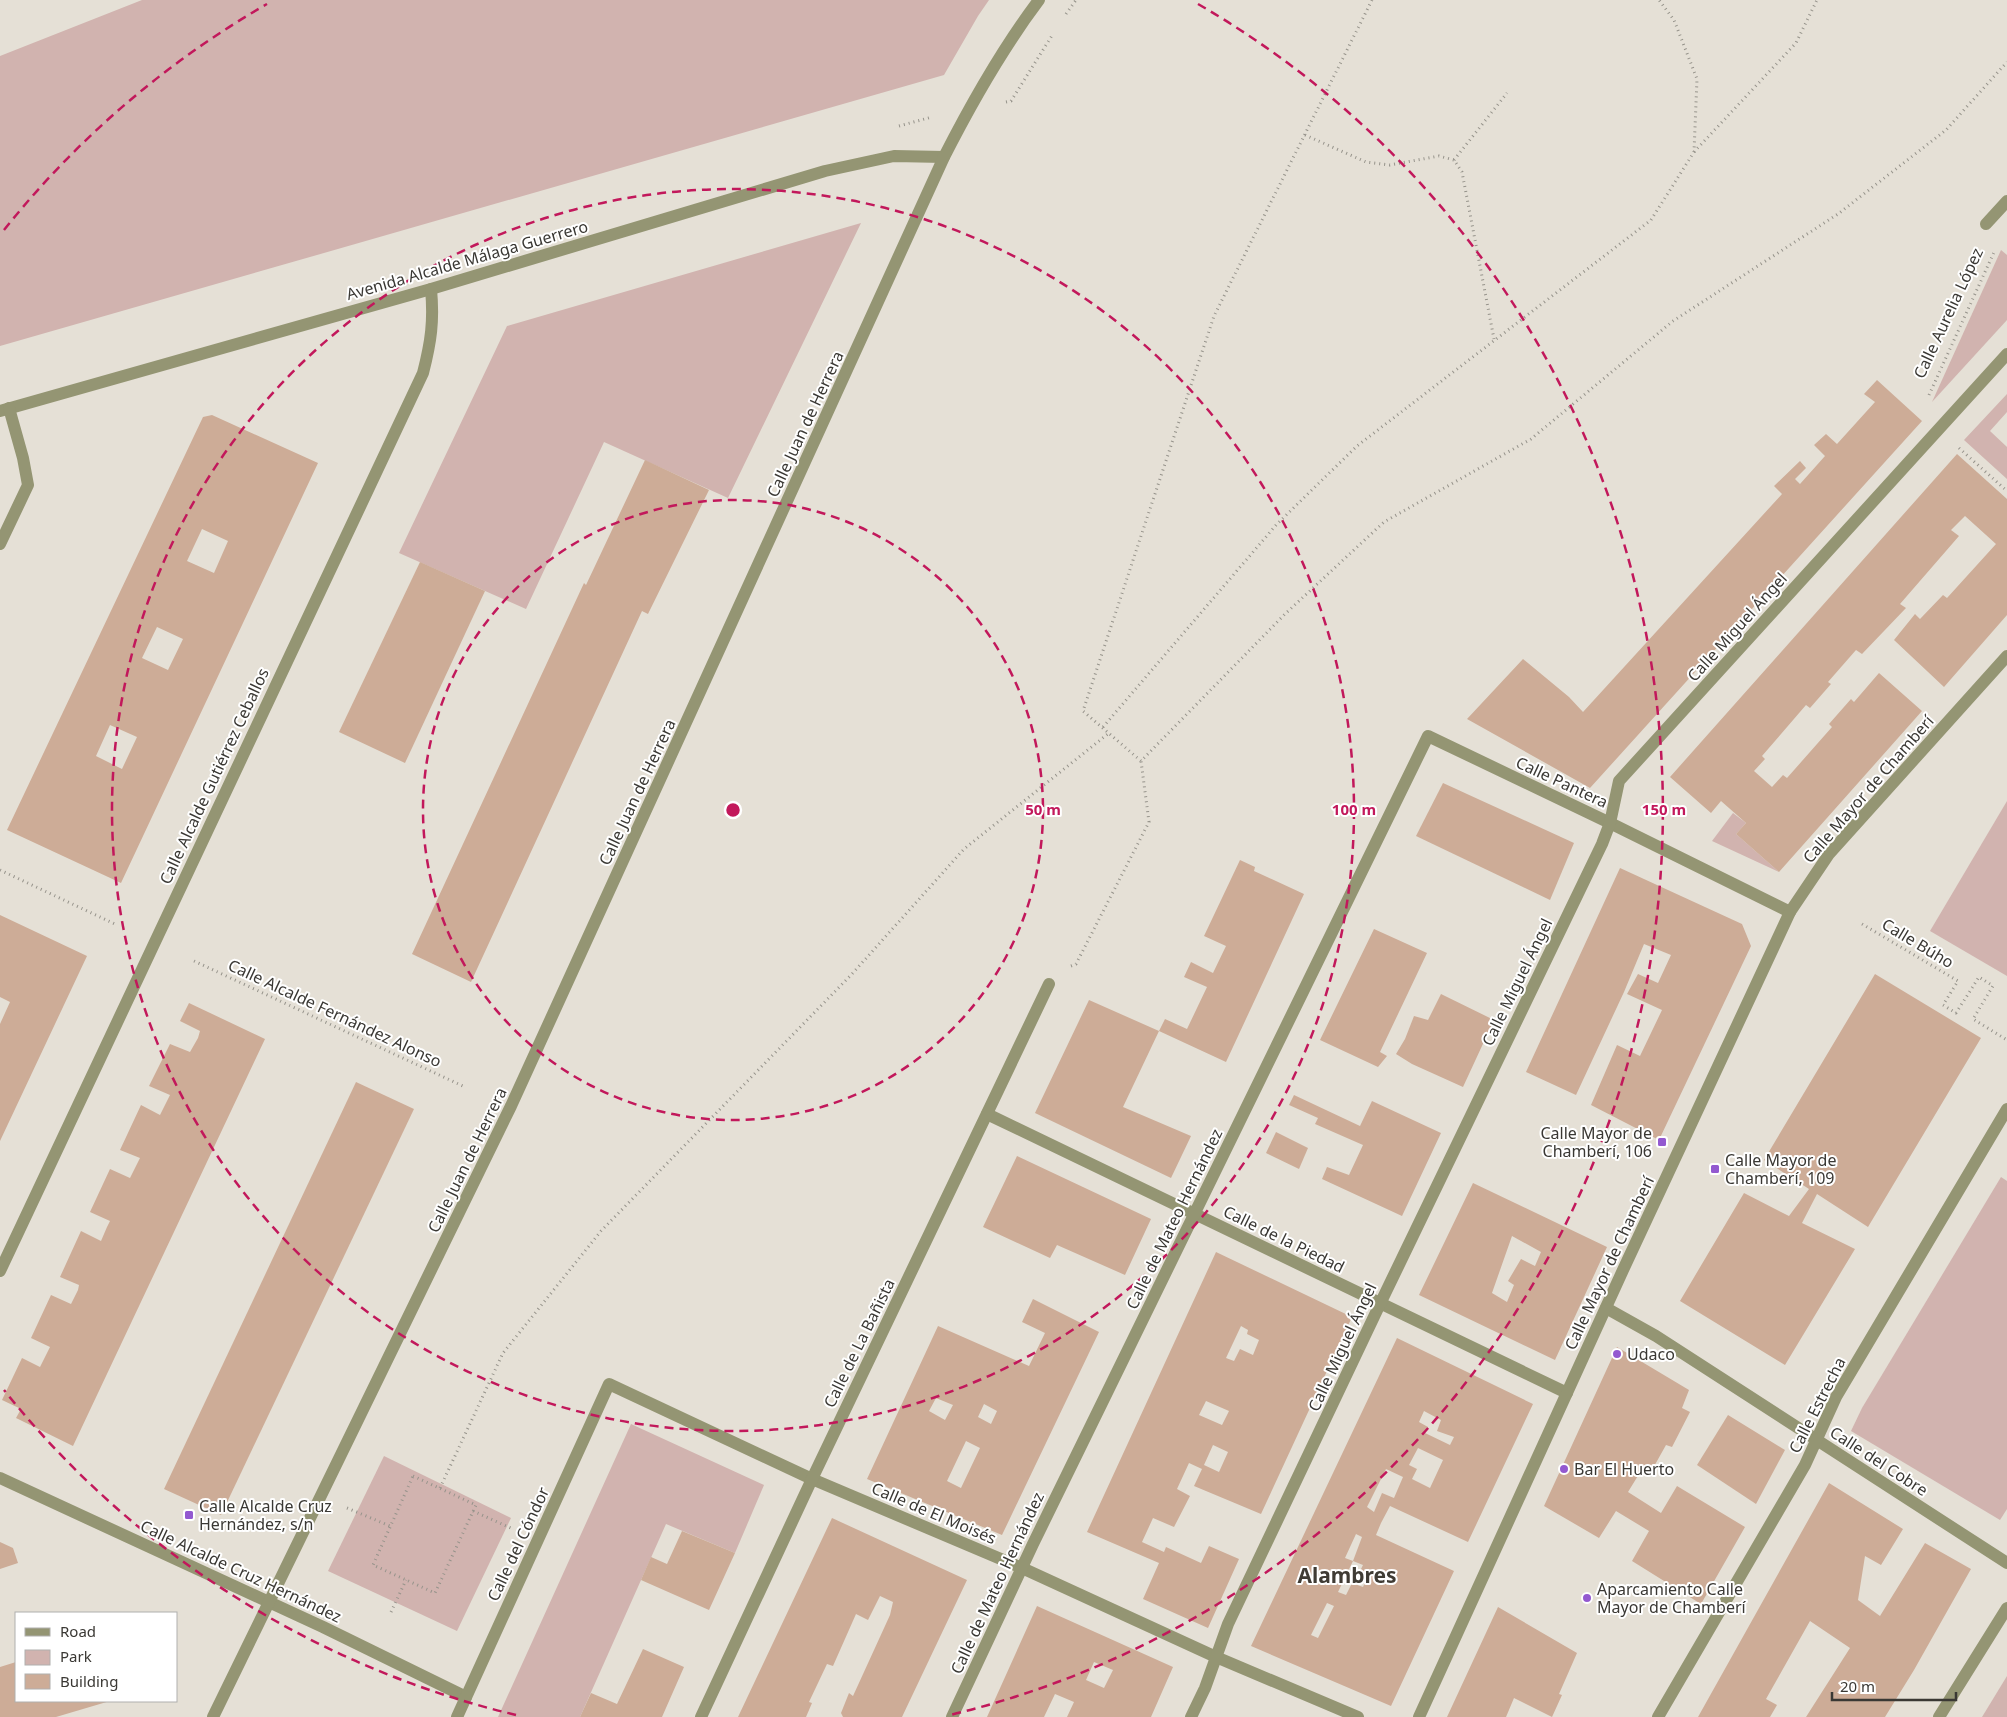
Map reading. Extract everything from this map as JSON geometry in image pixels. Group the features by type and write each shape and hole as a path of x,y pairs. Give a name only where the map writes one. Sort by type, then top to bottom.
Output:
{"street":[{"name":"Calle Juan de Herrera","path":"212,1717 270,1602 511,1106 944,156 1012,36 1039,0"},
{"name":"Avenida Alcalde Málaga Guerrero","path":"4,410 431,289 825,172 894,156 944,156"},
{"path":"1986,224 2007,202"},
{"name":"Calle Alcalde Gutiérrez Ceballos","path":"0,1271 423,374 431,342 433,312 431,289"},
{"name":"Calle Miguel Ángel","path":"1191,1717 1205,1688 1228,1624 1602,844 1610,823 1619,781 2007,354"},
{"path":"0,544 28,485 23,458 4,410"},
{"name":"Calle Mayor de Chamberí","path":"1419,1717 1790,912 1829,854 2007,656"},
{"name":"Calle Pantera","path":"1428,736 1790,912"},
{"name":"Calle de Mateo Hernández","path":"952,1717 1022,1568 1428,736"},
{"name":"Calle de La Bañista","path":"701,1717 812,1479 1049,984"},
{"name":"Calle Estrecha","path":"1658,1717 1805,1465 1836,1397 2007,1109"},
{"name":"Calle de la Piedad","path":"986,1114 1380,1304 1568,1392"},
{"name":"Calle del Cobre","path":"1606,1308 1656,1336 2007,1562"},
{"name":"Calle de El Moisés","path":"609,1384 812,1479 1022,1568 1216,1657 1358,1717"},
{"name":"Calle del Cóndor","path":"457,1717 609,1384"},
{"name":"Calle Alcalde Cruz Hernández","path":"0,1478 270,1602 466,1697"},
{"path":"1939,1717 2007,1608"}],"path":[{"path":"1063,19 1076,0"},
{"path":"1076,964 1149,822 1140,761 1083,711 1214,316 1372,0"},
{"path":"1659,0 1674,20 1697,79 1694,152"},
{"path":"1103,727 1276,524 1357,446 1651,220 1694,152 1796,43 1817,0"},
{"path":"1010,101 1057,27"},
{"path":"1140,761 1286,614 1384,522 1531,439 1673,321 1838,214 1946,130 2007,62"},
{"path":"1454,160 1507,93"},
{"path":"1305,135 1366,162 1390,165 1439,156 1454,160 1462,172 1494,340"},
{"name":"Calle Aurelia López","path":"1926,400 2001,238 1986,224"},
{"path":"1956,445 2007,491"},
{"path":"440,1488 503,1353 601,1231 852,974 964,849 1109,733"},
{"path":"0,870 117,925"},
{"name":"Calle Búho","path":"1862,924 1958,981 1943,1005 1956,1013 1979,977 1993,986 1973,1019 2007,1040"},
{"name":"Calle Alcalde Fernández Alonso","path":"194,961 465,1087"},
{"path":"413,1476 440,1488 476,1505 435,1593 372,1565 413,1476"},
{"path":"346,1507 390,1526"},
{"path":"473,1511 513,1529"},
{"path":"391,1612 406,1580"}],"green space":[{"path":"142,0 989,0 944,75 0,346 0,56"},
{"path":"861,223 728,498 604,442 526,609 399,553 507,326"},
{"path":"2001,250 2007,255 2007,320 1932,402"},
{"path":"2007,394 2007,412 1990,431 2007,447 2007,479 1964,440"},
{"path":"2007,801 2007,976 1930,931"},
{"path":"1733,813 1746,823 1736,834 1779,872 1712,841"},
{"path":"2001,1177 2007,1181 2007,1509 2000,1520 1851,1431 1862,1408"},
{"path":"631,1424 764,1485 735,1553 666,1524 580,1717 498,1717"},
{"path":"384,1456 511,1518 457,1631 328,1571"},
{"path":"2007,1676 2007,1717 1982,1717"}],"building":[{"path":"1877,380 1922,421 1590,788 1467,719 1523,659 1569,697 1583,712 1782,494 1774,486 1800,461 1806,468 1795,479 1800,484 1825,456 1814,445 1826,434 1837,444 1875,402 1864,394"},
{"path":"212,415 318,463 121,883 7,830 203,417","holes":["202,529 228,541 214,573 187,561","157,627 183,639 168,670 142,658","110,725 137,737 122,769 96,756"]},
{"path":"1957,454 2007,499 2007,615 1944,687 1894,640 1915,614 1920,619 1943,595 1947,598 1996,544 1965,516 1951,530 1959,536 1900,604 1906,608 1862,654 1856,650 1828,682 1831,684 1810,708 1806,705 1762,756 1765,759 1754,771 1772,787 1783,775 1787,778 1832,727 1829,724 1851,699 1854,702 1879,673 1922,711 1779,872 1736,834 1746,823 1721,801 1711,813 1670,777"},
{"path":"645,460 709,490 648,614 642,611 471,982 412,954 584,583 586,585"},
{"path":"420,562 485,591 405,763 339,732"},
{"path":"1443,783 1574,843 1550,900 1416,836"},
{"path":"1240,860 1255,867 1254,871 1304,894 1226,1062 1159,1031 1165,1019 1187,1029 1207,987 1184,977 1191,962 1213,973 1226,946 1204,936"},
{"path":"1620,868 1742,924 1751,946 1659,1140 1591,1105 1617,1045 1640,1056 1662,1010 1627,994 1638,974 1658,983 1671,955 1644,944 1576,1095 1526,1072"},
{"path":"0,915 87,956 0,1141 0,1024 10,1002 0,997"},
{"path":"1374,929 1427,953 1380,1052 1387,1056 1378,1067 1320,1040"},
{"path":"1875,974 1981,1038 1868,1227 1817,1194 1802,1223 1855,1249 1785,1365 1680,1301 1744,1193 1789,1216 1809,1189 1764,1160"},
{"path":"1441,994 1494,1020 1463,1087 1412,1064 1396,1054 1405,1039 1414,1016 1428,1020"},
{"path":"1089,1000 1159,1031 1123,1107 1191,1136 1171,1178 1035,1113"},
{"path":"189,1003 265,1039 73,1446 16,1418 21,1409 2,1400 22,1358 40,1367 50,1347 31,1338 51,1295 71,1304 78,1290 79,1285 60,1277 81,1231 101,1241 110,1221 90,1212 110,1169 130,1178 140,1158 120,1150 141,1105 160,1115 170,1095 149,1086 170,1044 190,1052 198,1038 200,1031 180,1021"},
{"path":"356,1082 414,1109 221,1515 164,1489"},
{"path":"1294,1095 1360,1126 1372,1101 1441,1133 1402,1216 1322,1179 1327,1167 1349,1175 1363,1145 1315,1124 1318,1118 1289,1105"},
{"path":"1276,1132 1308,1148 1299,1169 1266,1153"},
{"path":"1017,1156 1151,1219 1125,1275 1057,1245 1050,1258 983,1227"},
{"path":"1473,1183 1607,1247 1555,1360 1419,1295","holes":["1512,1236 1541,1252 1535,1266 1521,1259 1508,1281 1514,1285 1507,1302 1492,1293"]},
{"path":"1216,1252 1352,1317 1261,1514 1194,1486 1202,1469 1189,1463 1177,1489 1190,1496 1174,1527 1153,1518 1142,1542 1164,1552 1166,1547 1201,1563 1209,1546 1239,1559 1208,1628 1143,1599 1159,1563 1087,1532","holes":["1241,1326 1248,1330 1247,1334 1259,1340 1253,1355 1240,1349 1234,1361 1226,1358","1206,1401 1229,1411 1222,1425 1199,1415","1213,1445 1228,1452 1219,1472 1204,1465"]},
{"path":"1033,1299 1099,1332 1002,1535 867,1479 938,1326 1029,1366 1045,1333 1022,1322","holes":["936,1398 953,1405 945,1420 929,1411","984,1404 997,1411 991,1424 978,1417","966,1441 980,1448 961,1488 947,1481"]},
{"path":"1397,1338 1533,1404 1468,1542 1390,1506 1381,1523 1376,1535 1454,1571 1391,1706 1251,1646","holes":["1424,1411 1441,1420 1437,1431 1454,1437 1450,1445 1425,1433 1428,1427 1419,1422","1418,1448 1443,1460 1430,1488 1412,1479 1417,1469 1409,1465","1386,1469 1403,1477 1394,1498 1382,1493 1374,1512 1367,1507","1356,1534 1362,1537 1353,1561 1345,1558","1353,1561 1363,1565 1358,1575 1367,1578 1363,1587 1352,1583 1346,1595 1338,1592","1327,1603 1334,1606 1318,1638 1311,1635"]},
{"path":"1617,1347 1689,1390 1682,1408 1690,1412 1672,1447 1666,1445 1652,1470 1644,1466 1628,1492 1661,1513 1677,1486 1745,1527 1701,1604 1632,1561 1649,1531 1616,1511 1599,1538 1544,1506"},
{"path":"1728,1415 1785,1450 1756,1504 1697,1465"},
{"path":"1829,1483 1903,1529 1881,1565 1865,1556 1858,1600 1880,1616 1925,1543 1971,1569 1885,1717 1806,1717 1850,1648 1810,1621 1766,1699 1777,1705 1770,1717 1698,1717"},
{"path":"832,1518 967,1580 902,1717 843,1717 841,1713 849,1693 853,1696 890,1615 893,1602 880,1596 868,1620 856,1614 833,1666 827,1664 809,1702 812,1703 806,1717 738,1717"},
{"path":"682,1531 735,1553 709,1610 641,1580 651,1557 667,1564"},
{"path":"0,1542 13,1548 18,1563 0,1569"},
{"path":"1037,1606 1173,1667 1151,1717 1067,1717 1074,1702 1055,1694 1044,1717 987,1717","holes":["1094,1662 1113,1670 1104,1688 1086,1680"]},
{"path":"1498,1607 1577,1653 1559,1694 1562,1695 1552,1717 1514,1698 1506,1717 1447,1717"},
{"path":"643,1649 684,1667 662,1717 580,1717 591,1693 617,1704"},
{"path":"15,1662 15,1702 107,1702 56,1717 0,1717 0,1667"}],"place":[{"name":"Calle Mayor de Chamberí, 106","path":"1662,1142"},
{"name":"Calle Mayor de Chamberí, 109","path":"1715,1169"},
{"name":"Udaco","path":"1617,1354"},
{"name":"Bar El Huerto","path":"1564,1469"},
{"name":"Calle Alcalde Cruz Hernández, s/n","path":"189,1515"},
{"name":"Aparcamiento Calle Mayor de Chamberí","path":"1587,1598"}],"district":[{"name":"Alambres","path":"1347,1575"}]}
